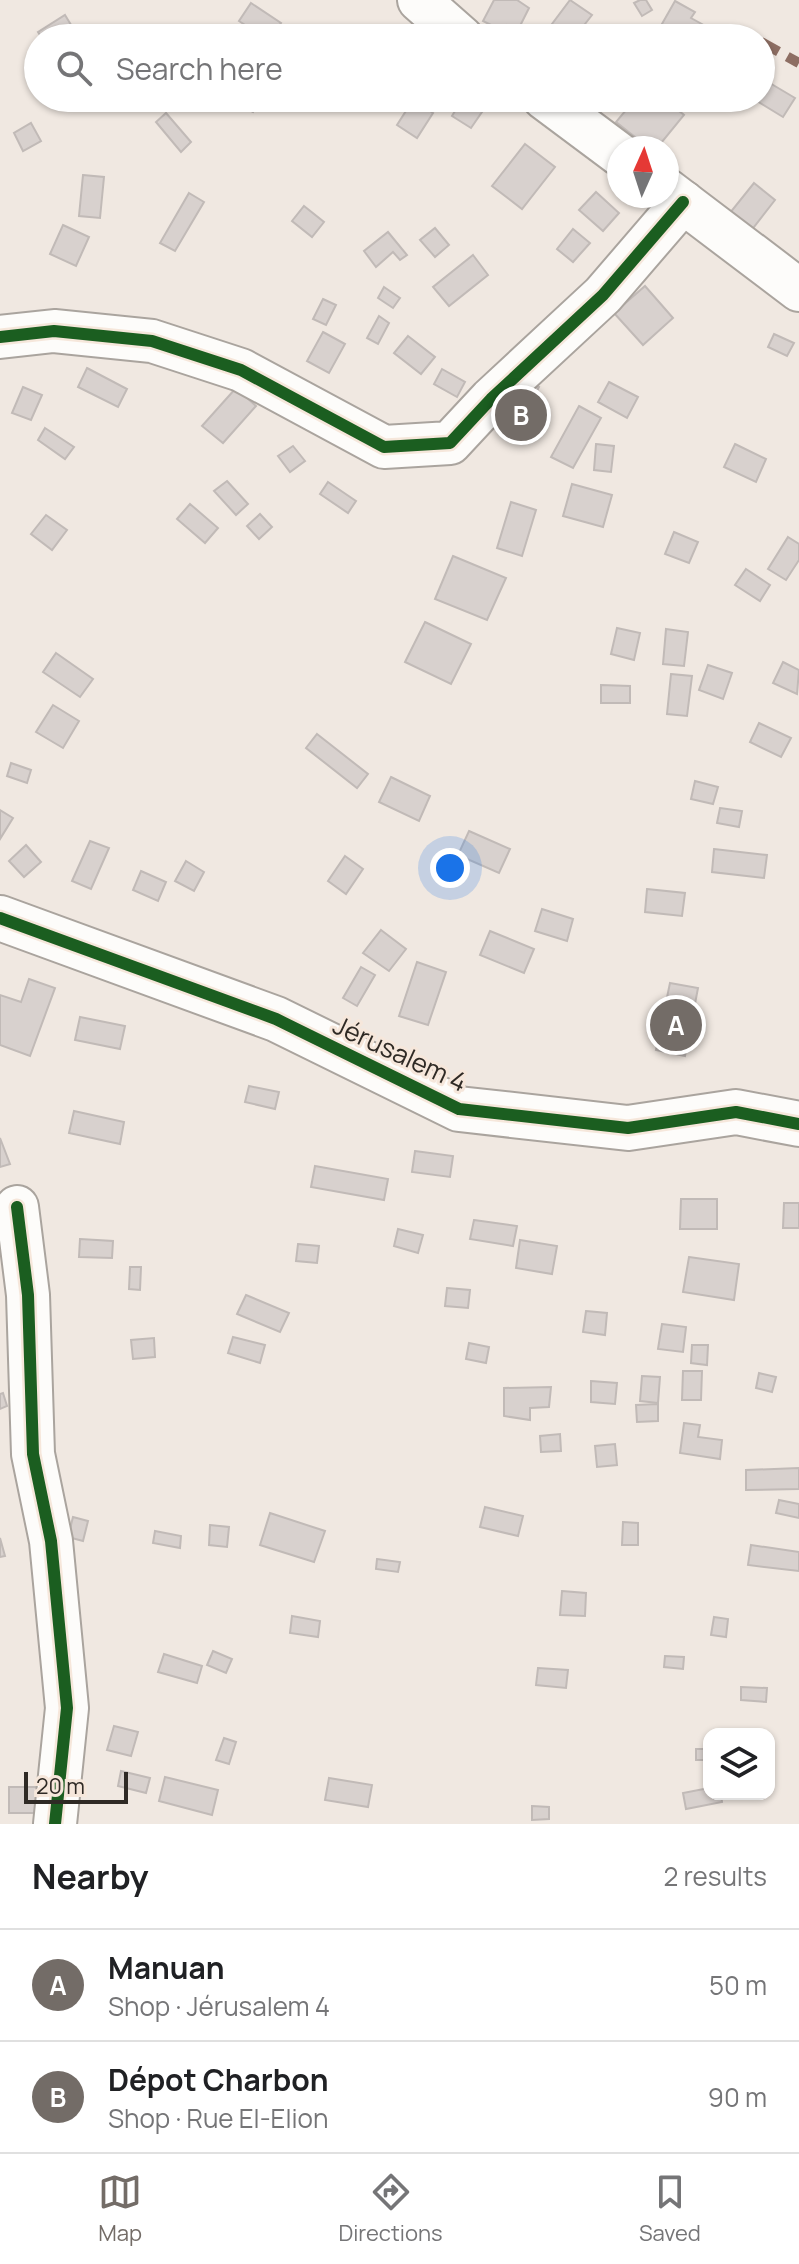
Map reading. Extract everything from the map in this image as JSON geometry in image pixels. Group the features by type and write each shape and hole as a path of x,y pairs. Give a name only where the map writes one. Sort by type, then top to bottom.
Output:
{"street":[{"path":"419,0 446,24"},
{"path":"563,112 607,145"},
{"path":"679,199 799,290"},
{"path":"0,337 54,331 152,341 241,370 384,447 450,443 491,399 603,295 666,208"},
{"name":"Jérusalem 4","path":"0,918 276,1019 459,1109 628,1128 736,1112 799,1124"},
{"path":"17,1207 28,1295 33,1454 51,1541 67,1708 55,1824"}],"building":[{"path":"494,0 517,0 529,8 521,24 489,24 483,21"},
{"path":"570,0 592,15 585,24 552,24"},
{"path":"646,0 652,10 642,16 634,3"},
{"path":"675,1 695,12 691,18 702,24 662,24"},
{"path":"251,3 281,23 244,24 239,21"},
{"path":"65,15 70,24 51,24"},
{"path":"775,86 795,98 783,117 775,112"},
{"path":"405,112 433,113 417,138 397,125"},
{"path":"454,112 482,112 471,128 452,116"},
{"path":"624,112 680,112 684,115 667,136 634,136 616,122"},
{"path":"166,113 191,142 181,152 156,122"},
{"path":"31,123 41,141 23,151 14,133"},
{"path":"525,144 555,167 522,209 492,186"},
{"path":"83,175 104,177 100,218 79,216"},
{"path":"754,183 775,200 743,241 721,224"},
{"path":"596,192 607,202 607,208 614,208 619,213 603,231 579,210"},
{"path":"189,193 204,202 175,251 160,243"},
{"path":"304,206 324,222 312,237 292,221"},
{"path":"63,225 89,237 76,266 50,254"},
{"path":"435,228 449,245 435,257 420,240"},
{"path":"573,229 590,243 573,262 557,249"},
{"path":"388,232 407,255 400,260 393,252 376,267 364,251"},
{"path":"473,255 488,275 449,306 433,287"},
{"path":"645,286 673,318 643,345 614,313"},
{"path":"384,287 400,298 393,308 378,298"},
{"path":"323,299 336,305 326,325 313,319"},
{"path":"379,316 389,323 378,344 367,338"},
{"path":"323,332 345,344 329,373 307,361"},
{"path":"774,334 794,343 787,356 768,347"},
{"path":"408,336 435,357 421,374 394,353"},
{"path":"87,368 127,389 118,407 78,387"},
{"path":"442,369 465,382 457,397 434,384"},
{"path":"524,379 539,387 528,408 512,400"},
{"path":"609,382 638,397 627,418 598,402"},
{"path":"23,387 42,395 31,420 12,413"},
{"path":"236,388 256,406 223,443 202,426"},
{"path":"579,406 601,418 573,468 551,457"},
{"path":"45,428 74,447 65,459 38,440"},
{"path":"596,444 614,446 611,472 594,470"},
{"path":"735,444 766,459 756,482 724,467"},
{"path":"293,446 305,461 290,472 278,456"},
{"path":"227,481 248,504 236,515 214,491"},
{"path":"328,482 356,501 348,513 320,494"},
{"path":"572,484 612,495 603,527 563,516"},
{"path":"511,502 536,510 522,556 497,548"},
{"path":"190,504 218,528 205,543 177,519"},
{"path":"260,514 272,527 259,539 247,526"},
{"path":"46,515 67,530 52,550 31,534"},
{"path":"674,532 698,542 689,563 665,554"},
{"path":"788,537 799,544 799,560 786,580 768,569"},
{"path":"453,556 506,578 487,620 435,599"},
{"path":"746,569 770,585 760,601 735,585"},
{"path":"425,622 471,644 451,684 405,662"},
{"path":"617,628 640,633 634,660 611,654"},
{"path":"666,629 688,632 684,666 663,664"},
{"path":"56,653 93,679 80,697 43,672"},
{"path":"783,662 799,670 797,694 773,683"},
{"path":"708,665 732,673 723,699 699,690"},
{"path":"671,674 692,676 687,716 667,714"},
{"path":"601,685 630,686 630,703 601,703"},
{"path":"53,705 79,721 63,748 36,732"},
{"path":"759,723 791,738 781,757 750,742"},
{"path":"317,734 368,774 357,788 306,748"},
{"path":"11,763 31,770 27,783 7,776"},
{"path":"391,777 430,796 419,821 379,802"},
{"path":"695,781 718,787 713,804 691,799"},
{"path":"720,808 742,811 739,827 717,823"},
{"path":"0,810 13,818 0,839"},
{"path":"469,831 510,849 499,873 458,855"},
{"path":"90,841 109,848 91,889 72,881"},
{"path":"26,845 41,862 24,877 9,861"},
{"path":"714,849 767,855 764,878 712,872"},
{"path":"345,856 363,869 346,894 328,881"},
{"path":"186,861 204,872 194,891 175,881"},
{"path":"141,871 166,882 158,901 133,890"},
{"path":"647,889 685,893 682,916 645,912"},
{"path":"542,909 573,919 567,941 535,931"},
{"path":"381,930 406,949 389,971 363,953"},
{"path":"490,931 534,949 524,973 480,955"},
{"path":"417,962 446,972 428,1025 399,1016"},
{"path":"361,967 375,975 357,1006 343,998"},
{"path":"29,979 55,988 30,1056 0,1045 0,995 21,1002"},
{"path":"670,983 698,988 685,1056 656,1050"},
{"path":"80,1017 125,1026 120,1049 75,1040"},
{"path":"249,1086 279,1092 275,1109 245,1102"},
{"path":"74,1111 124,1122 120,1144 69,1133"},
{"path":"0,1138 10,1164 0,1167"},
{"path":"415,1151 453,1156 450,1177 412,1172"},
{"path":"315,1166 388,1179 384,1200 311,1187"},
{"path":"681,1199 717,1199 717,1229 680,1229"},
{"path":"784,1203 799,1203 799,1228 783,1228"},
{"path":"474,1220 517,1226 513,1246 470,1239"},
{"path":"398,1229 423,1235 418,1253 394,1246"},
{"path":"80,1239 113,1241 112,1258 79,1257"},
{"path":"520,1240 557,1246 552,1274 516,1268"},
{"path":"298,1244 319,1246 317,1263 296,1261"},
{"path":"689,1257 739,1264 734,1300 683,1292"},
{"path":"130,1267 141,1267 140,1290 129,1289"},
{"path":"447,1288 470,1290 468,1308 445,1306"},
{"path":"246,1295 289,1313 280,1332 237,1314"},
{"path":"586,1311 607,1313 605,1335 583,1332"},
{"path":"662,1324 686,1327 683,1352 658,1349"},
{"path":"233,1337 265,1345 260,1363 228,1353"},
{"path":"154,1338 155,1357 133,1359 131,1340"},
{"path":"469,1343 489,1347 486,1363 466,1359"},
{"path":"692,1345 708,1345 707,1365 691,1363"},
{"path":"683,1371 702,1371 701,1400 682,1400"},
{"path":"759,1373 776,1377 772,1392 756,1388"},
{"path":"642,1376 660,1377 658,1403 640,1401"},
{"path":"591,1381 617,1383 615,1404 591,1402"},
{"path":"551,1387 549,1407 530,1408 530,1420 504,1416 504,1388"},
{"path":"3,1393 7,1406 0,1409 0,1394"},
{"path":"658,1404 658,1421 637,1422 636,1405"},
{"path":"684,1423 700,1425 698,1437 722,1440 720,1459 680,1453"},
{"path":"560,1434 561,1451 541,1452 540,1436"},
{"path":"615,1444 617,1465 597,1467 595,1446"},
{"path":"799,1468 799,1489 746,1490 746,1470"},
{"path":"779,1500 799,1504 799,1518 776,1513"},
{"path":"485,1507 523,1516 518,1536 480,1527"},
{"path":"270,1513 325,1531 314,1562 260,1545"},
{"path":"73,1517 88,1521 83,1541 68,1537"},
{"path":"623,1522 638,1523 638,1545 622,1545"},
{"path":"210,1525 229,1527 227,1547 209,1545"},
{"path":"155,1531 181,1536 180,1548 153,1543"},
{"path":"0,1538 5,1556 0,1557"},
{"path":"751,1545 799,1552 799,1571 748,1565"},
{"path":"377,1559 400,1562 398,1572 376,1569"},
{"path":"562,1591 586,1593 585,1616 560,1615"},
{"path":"292,1616 320,1621 318,1637 290,1633"},
{"path":"714,1617 728,1619 726,1637 711,1635"},
{"path":"213,1651 232,1659 226,1673 207,1665"},
{"path":"164,1654 202,1666 197,1683 158,1672"},
{"path":"665,1656 684,1657 683,1669 664,1667"},
{"path":"538,1668 568,1670 566,1688 536,1685"},
{"path":"741,1687 767,1688 766,1702 741,1700"},
{"path":"114,1726 138,1732 131,1756 107,1750"},
{"path":"224,1738 236,1742 229,1764 216,1760"},
{"path":"696,1749 703,1749 703,1760 696,1760"},
{"path":"121,1771 150,1778 146,1793 118,1786"},
{"path":"165,1777 218,1790 212,1815 159,1801"},
{"path":"329,1778 372,1785 368,1807 325,1800"},
{"path":"9,1787 45,1787 45,1813 9,1813"},
{"path":"703,1789 703,1800 722,1802 686,1809 683,1793"},
{"path":"532,1806 549,1807 549,1819 532,1820"}],"marked path":[{"path":"775,50 799,63"}],"cycle path":[{"path":"0,337 54,331 152,341 241,370 384,447 450,443 491,399 603,295 683,202"},
{"path":"0,918 276,1019 459,1109 628,1128 736,1112 799,1124"},
{"path":"17,1207 28,1295 33,1454 51,1541 67,1708 55,1824"}],"place":[{"name":"Dépot Charbon","path":"521,415"},
{"name":"Manuan","path":"676,1025"}]}
